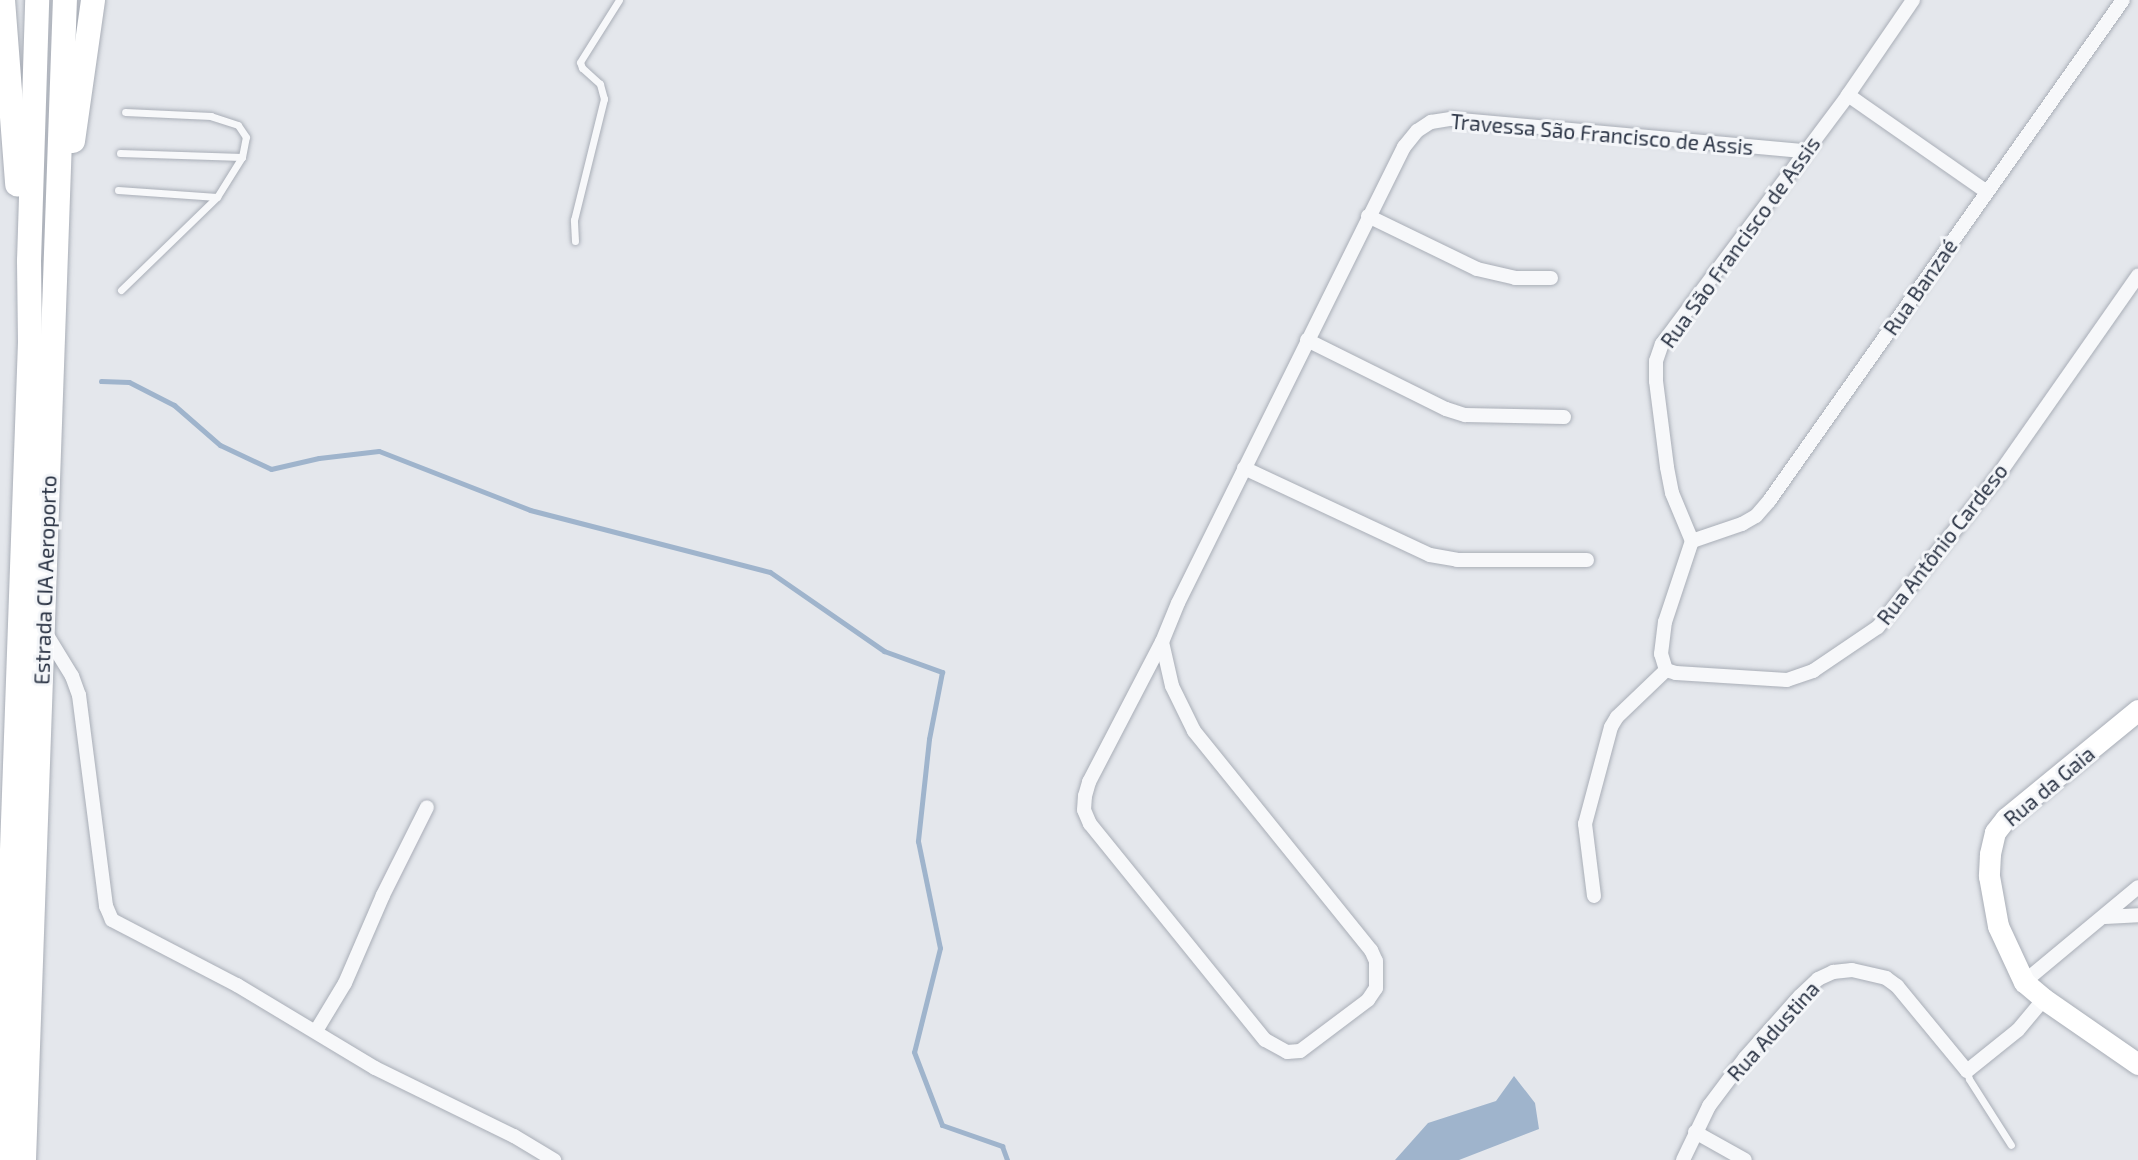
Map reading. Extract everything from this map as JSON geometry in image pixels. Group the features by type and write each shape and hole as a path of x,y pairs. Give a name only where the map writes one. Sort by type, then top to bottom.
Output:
{"highway":[{"path":"3,0 20,222 29,261"},
{"name":"Estrada CIA Aeroporto","path":"1,1160 30,343 29,261 37,0"},
{"name":"Estrada CIA Aeroporto","path":"24,1160 65,0"},
{"path":"58,207 78,112 93,0"}],"main road":[{"name":"Rua da Gaia","path":"2138,710 2006,818 1995,832 1989,876 1998,926 2024,982 2044,999 2138,1064"}],"street":[{"name":"Rua São Francisco de Assis","path":"1692,541 1672,493 1656,381 1656,361 1672,327 1848,95 1913,0"},
{"name":"Rua Banzaé","path":"1692,541 1742,524 1756,516 1769,501 2123,0"},
{"path":"1848,95 1987,192"},
{"name":"Travessa São Francisco de Assis","path":"1162,642 1172,686 1194,731 1371,950 1376,961 1376,988 1368,1000 1300,1051 1287,1052 1265,1040 1090,824 1084,810 1089,782 1162,642 1169,622 1244,468 1404,147 1417,131 1431,122 1451,119 1804,151"},
{"path":"1368,216 1477,269 1516,278 1551,278"},
{"name":"Rua Antônio Cardeso","path":"1666,670 1768,681 1787,680 1812,671 1878,627 1997,477 2138,276"},
{"path":"1307,340 1446,409 1465,415 1564,417"},
{"path":"1244,468 1430,555 1457,560 1587,560"},
{"path":"1594,896 1586,816 1611,727 1617,717 1666,670 1661,654 1665,622 1692,541"},
{"path":"43,629 72,676 79,695 106,906 112,920 316,1031 374,1068 514,1136 554,1160"},
{"path":"316,1031 345,983 383,895 426,807"},
{"path":"2024,982 2138,887"},
{"path":"2102,918 2118,914 2138,915"},
{"name":"Rua Adustina","path":"1683,1160 1709,1106 1745,1058 1818,978 1833,972 1852,970 1886,978 1897,986 1968,1071"},
{"path":"1968,1071 2018,1030 2044,999"},
{"path":"1695,1132 1745,1160"}],"lane":[{"path":"576,241 574,220 604,99 600,84 582,68 580,62 619,0"},
{"path":"121,290 217,197 242,158 244,130 226,120 125,113"},
{"path":"120,153 242,158"},
{"path":"118,190 217,197"},
{"path":"1968,1071 1969,1079 2011,1145"}],"water":[{"path":"1514,1076 1535,1103 1539,1129 1459,1160 1395,1160 1428,1123 1496,1101"}],"waterway":[{"path":"101,381 129,382 174,405 220,445 271,469 319,458 379,451 530,510 770,572 884,651 942,672 929,739 918,841 940,948 914,1052 942,1125 1002,1146 1007,1160"}]}
